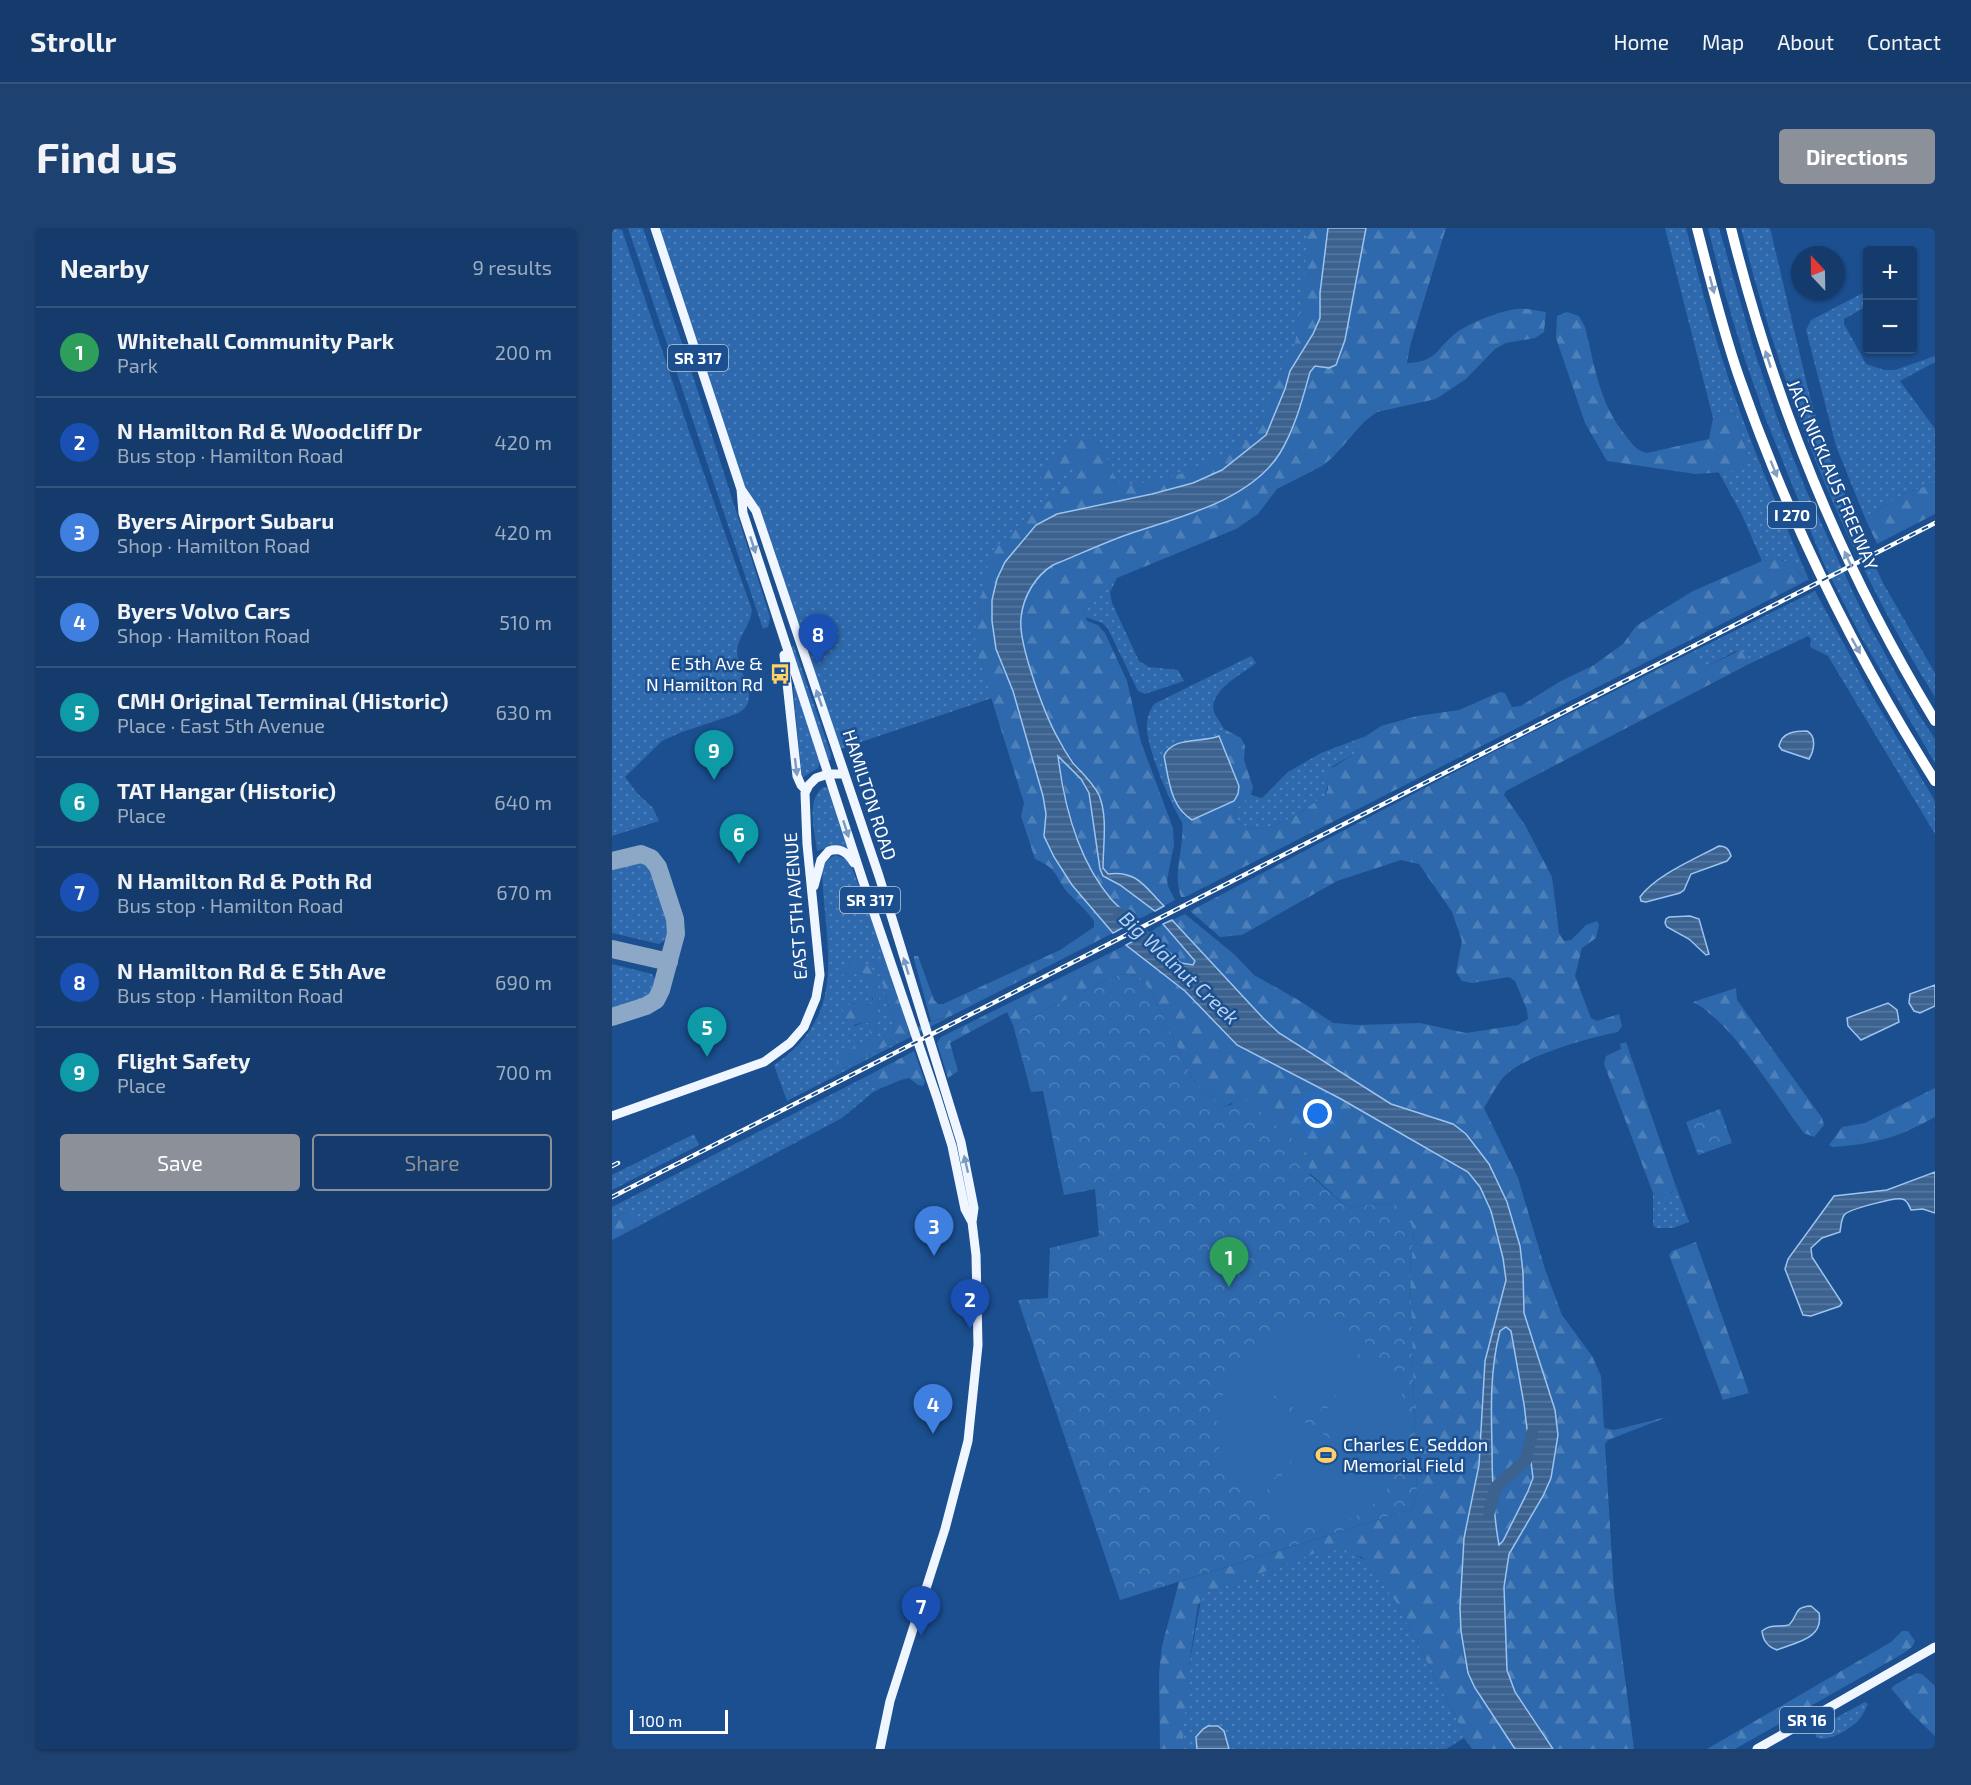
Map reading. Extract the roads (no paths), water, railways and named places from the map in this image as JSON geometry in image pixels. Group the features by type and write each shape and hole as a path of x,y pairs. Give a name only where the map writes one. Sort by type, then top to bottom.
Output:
{"highway":[{"name":"I 270","path":"1698,228 1717,305 1739,375 1769,459 1798,530 1852,639 1935,781"},
{"name":"JACK NICKLAUS FREEWAY","path":"1731,228 1761,338 1796,438 1851,567 1881,626 1935,721"},
{"path":"1924,704 1935,714"}],"main road":[{"name":"HAMILTON ROAD","path":"655,228 741,489 743,513 782,635 934,1089 952,1146 965,1209 972,1222"},
{"name":"HAMILTON ROAD","path":"741,489 756,511 879,876 958,1133 974,1208 972,1222 976,1255 978,1344 968,1441 945,1529 890,1701 880,1749"},
{"path":"782,635 797,776 801,785 806,790 813,780 828,774 844,774"},
{"name":"EAST 5TH AVENUE","path":"612,1116 764,1062 798,1035 813,1008 819,987 819,952 806,828 806,790"},
{"path":"812,892 821,860 825,854 833,850 843,851 850,857 863,881"},
{"name":"EAST 5TH AVENUE","path":"612,1111 647,1104"},
{"name":"SR 16","path":"1757,1749 1935,1647"}],"water":[{"path":"1328,228 1366,228 1345,340 1336,365 1329,368 1315,366 1310,372 1290,434 1280,453 1267,470 1251,484 1212,505 1119,538 1053,565 1035,581 1024,602 1021,630 1028,662 1040,698 1064,749 1073,763 1094,786 1102,804 1103,868 1108,874 1118,873 1140,881 1164,906 1155,911 1120,885 1103,876 1089,793 1081,779 1058,756 1064,794 1081,850 1099,884 1111,899 1135,921 1113,933 1072,885 1044,836 1046,814 1043,796 1013,691 996,649 992,600 997,579 1005,562 1036,525 1057,514 1193,483 1222,470 1266,435 1290,371 1320,318 1320,293"},
{"path":"1807,731 1813,740 1809,759 1782,750 1779,746 1786,735"},
{"path":"1219,736 1239,786 1238,794 1234,801 1192,820 1175,800 1164,756 1174,745"},
{"path":"1719,846 1729,851 1731,856 1727,861 1691,874 1684,890 1680,893 1646,902 1641,901 1640,897 1656,882 1676,868"},
{"path":"1690,916 1699,919 1709,954 1706,955 1689,939 1667,927 1665,923 1669,917"},
{"path":"1172,920 1279,1033 1391,1104 1453,1124 1466,1134 1489,1164 1507,1202 1520,1246 1524,1313 1555,1410 1558,1435 1551,1478 1509,1554 1504,1587 1507,1670 1515,1692 1553,1749 1515,1749 1475,1688 1468,1673 1461,1631 1464,1538 1479,1465 1485,1361 1506,1280 1491,1211 1480,1187 1468,1172 1341,1099 1237,1045 1185,991 1126,945 1148,933 1181,963 1193,965 1195,961 1163,924","holes":["1506,1327 1511,1331 1524,1404 1533,1478 1499,1545 1493,1484 1492,1388 1494,1359 1500,1331"]},
{"path":"1935,985 1935,1006 1920,1013 1914,1011 1909,1003 1910,994"},
{"path":"1888,1003 1897,1010 1899,1022 1861,1040 1848,1026 1847,1018"},
{"path":"1935,1172 1935,1213 1923,1209 1911,1210 1907,1202 1902,1199 1855,1209 1845,1214 1840,1232 1822,1238 1811,1248 1812,1257 1842,1303 1840,1306 1811,1316 1803,1315 1785,1269 1788,1259 1834,1196 1887,1190"},
{"path":"1811,1606 1819,1613 1817,1629 1813,1634 1800,1642 1777,1650 1766,1643 1762,1631 1772,1626 1789,1625 1801,1608"},
{"path":"1208,1726 1218,1726 1224,1731 1229,1749 1197,1749 1196,1737"}],"waterway":[{"name":"Big Walnut Creek","path":"1119,913 1155,946"},
{"name":"Big Walnut Creek","path":"1489,1512 1496,1487 1526,1460 1532,1433"}],"railway":[{"path":"612,1197 1935,523"},
{"path":"612,1166 618,1163"}],"place":[{"name":"N Hamilton Rd & E 5th Ave","path":"818,664"},
{"name":"E 5th Ave & N Hamilton Rd","path":"780,674"},
{"name":"Flight Safety","path":"714,780"},
{"name":"TAT Hangar (Historic)","path":"739,864"},
{"name":"CMH Original Terminal (Historic)","path":"707,1057"},
{"name":"Byers Airport Subaru","path":"934,1256"},
{"name":"Whitehall Community Park","path":"1229,1287"},
{"name":"N Hamilton Rd & Woodcliff Dr","path":"970,1329"},
{"name":"Byers Volvo Cars","path":"933,1434"},
{"name":"Charles E. Seddon Memorial Field","path":"1326,1455"},
{"name":"N Hamilton Rd & Poth Rd","path":"921,1636"}]}
